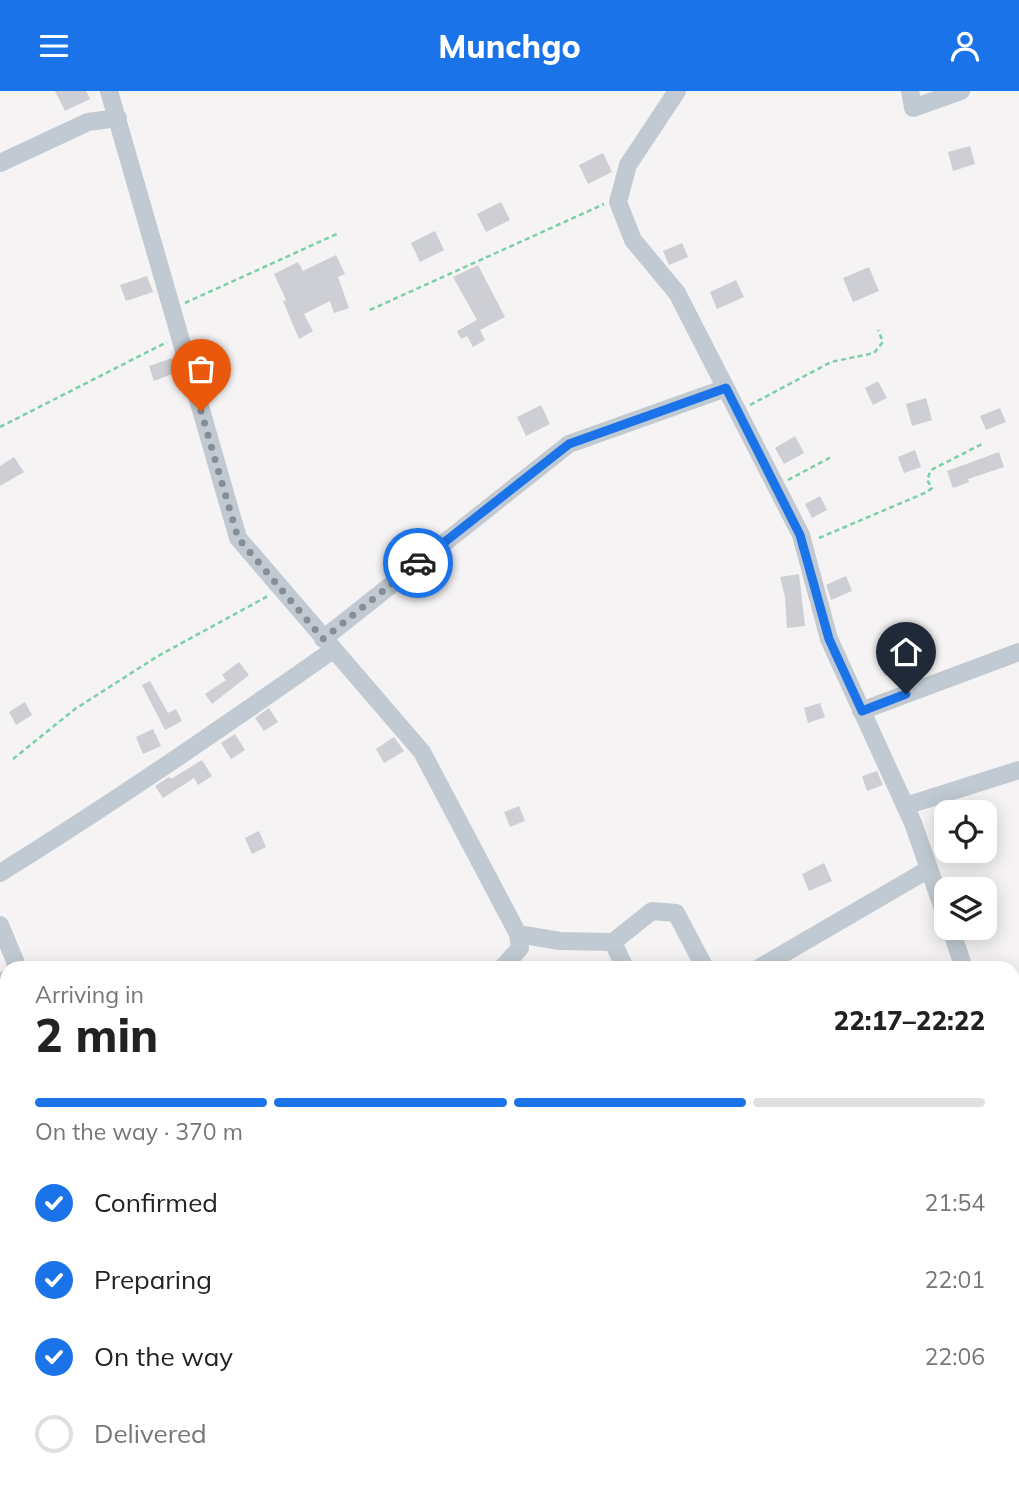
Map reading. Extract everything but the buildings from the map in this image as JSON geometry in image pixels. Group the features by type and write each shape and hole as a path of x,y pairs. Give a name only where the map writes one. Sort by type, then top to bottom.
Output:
{"street":[{"path":"109,91 238,538 422,752 518,934 520,948 508,961"},
{"path":"677,91 628,165 618,202 634,240 677,293 803,545 829,639 905,806 934,883"},
{"path":"910,91 913,108 961,91"},
{"path":"0,163 88,122 117,118"},
{"path":"0,873 199,744 328,645 569,444 726,388"},
{"path":"862,711 1019,652"},
{"path":"905,806 1019,770"},
{"path":"771,961 929,869"},
{"path":"518,934 560,941 613,942 652,911 676,912 701,961"},
{"path":"0,925 15,961"},
{"path":"954,940 962,961"},
{"path":"613,942 622,961"}],"path":[{"path":"370,310 620,197"},
{"path":"172,309 339,233"},
{"path":"737,410 831,362 874,353 883,342 878,330"},
{"path":"0,427 180,336"},
{"path":"803,545 927,492 932,488 927,480 931,470 984,443"},
{"path":"775,486 833,456"},
{"path":"13,759 75,709 158,656 280,589"}],"way so far":[{"path":"201,411 238,538 323,639 418,563"}],"route":[{"path":"418,563 569,444 726,388 800,535 829,639 862,711 906,694"}]}
